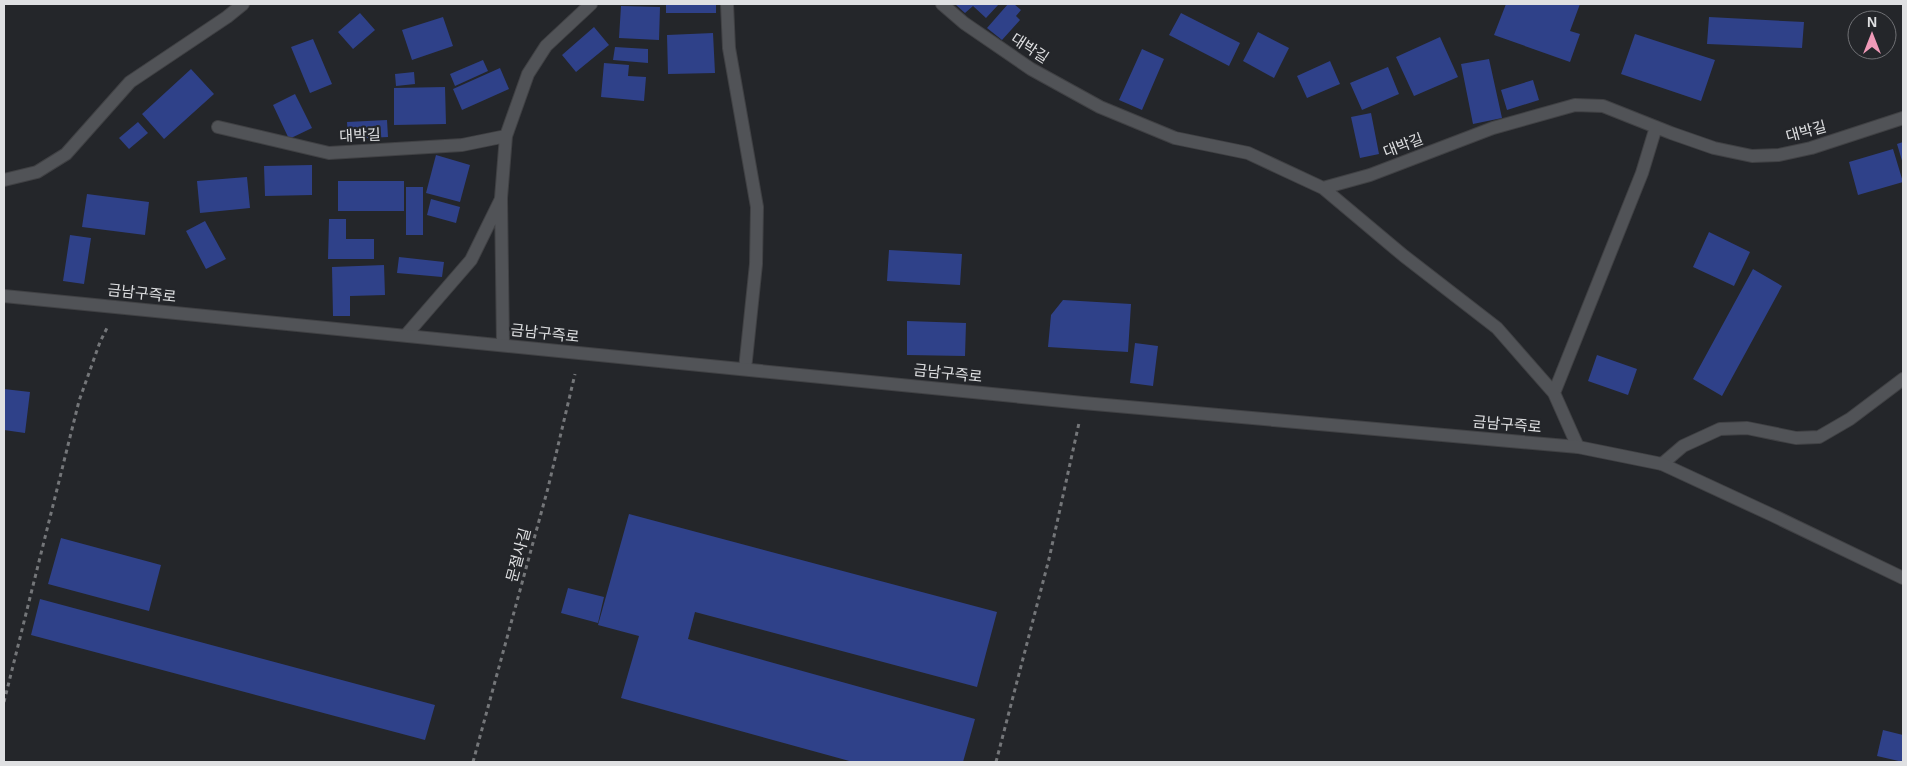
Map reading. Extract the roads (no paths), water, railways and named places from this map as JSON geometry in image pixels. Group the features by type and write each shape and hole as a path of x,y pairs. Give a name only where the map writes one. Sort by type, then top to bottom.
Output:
{"street":[{"path":"4,180 37,172 66,154 130,82 228,17 243,4"},
{"path":"503,345 501,198 506,136 528,74 546,46 591,4"},
{"path":"727,4 729,48 757,207 756,264 745,369"},
{"name":"대박길","path":"942,4 964,23 1031,69 1100,107 1175,138 1248,153 1324,188 1370,174 1493,128 1574,105 1603,106 1714,148 1752,156 1779,154 1811,148 1903,118"},
{"name":"대박길","path":"218,127 329,153 462,145 506,136"},
{"path":"1554,393 1642,173 1656,127"},
{"path":"1324,188 1404,256 1498,328 1554,393 1578,447"},
{"path":"406,335 471,260 501,198"},
{"name":"금남구즉로","path":"4,296 1082,403 1578,447 1662,464 1903,578"},
{"path":"1662,464 1683,446 1720,429 1747,428 1796,438 1819,437 1850,419 1903,378"}]}
